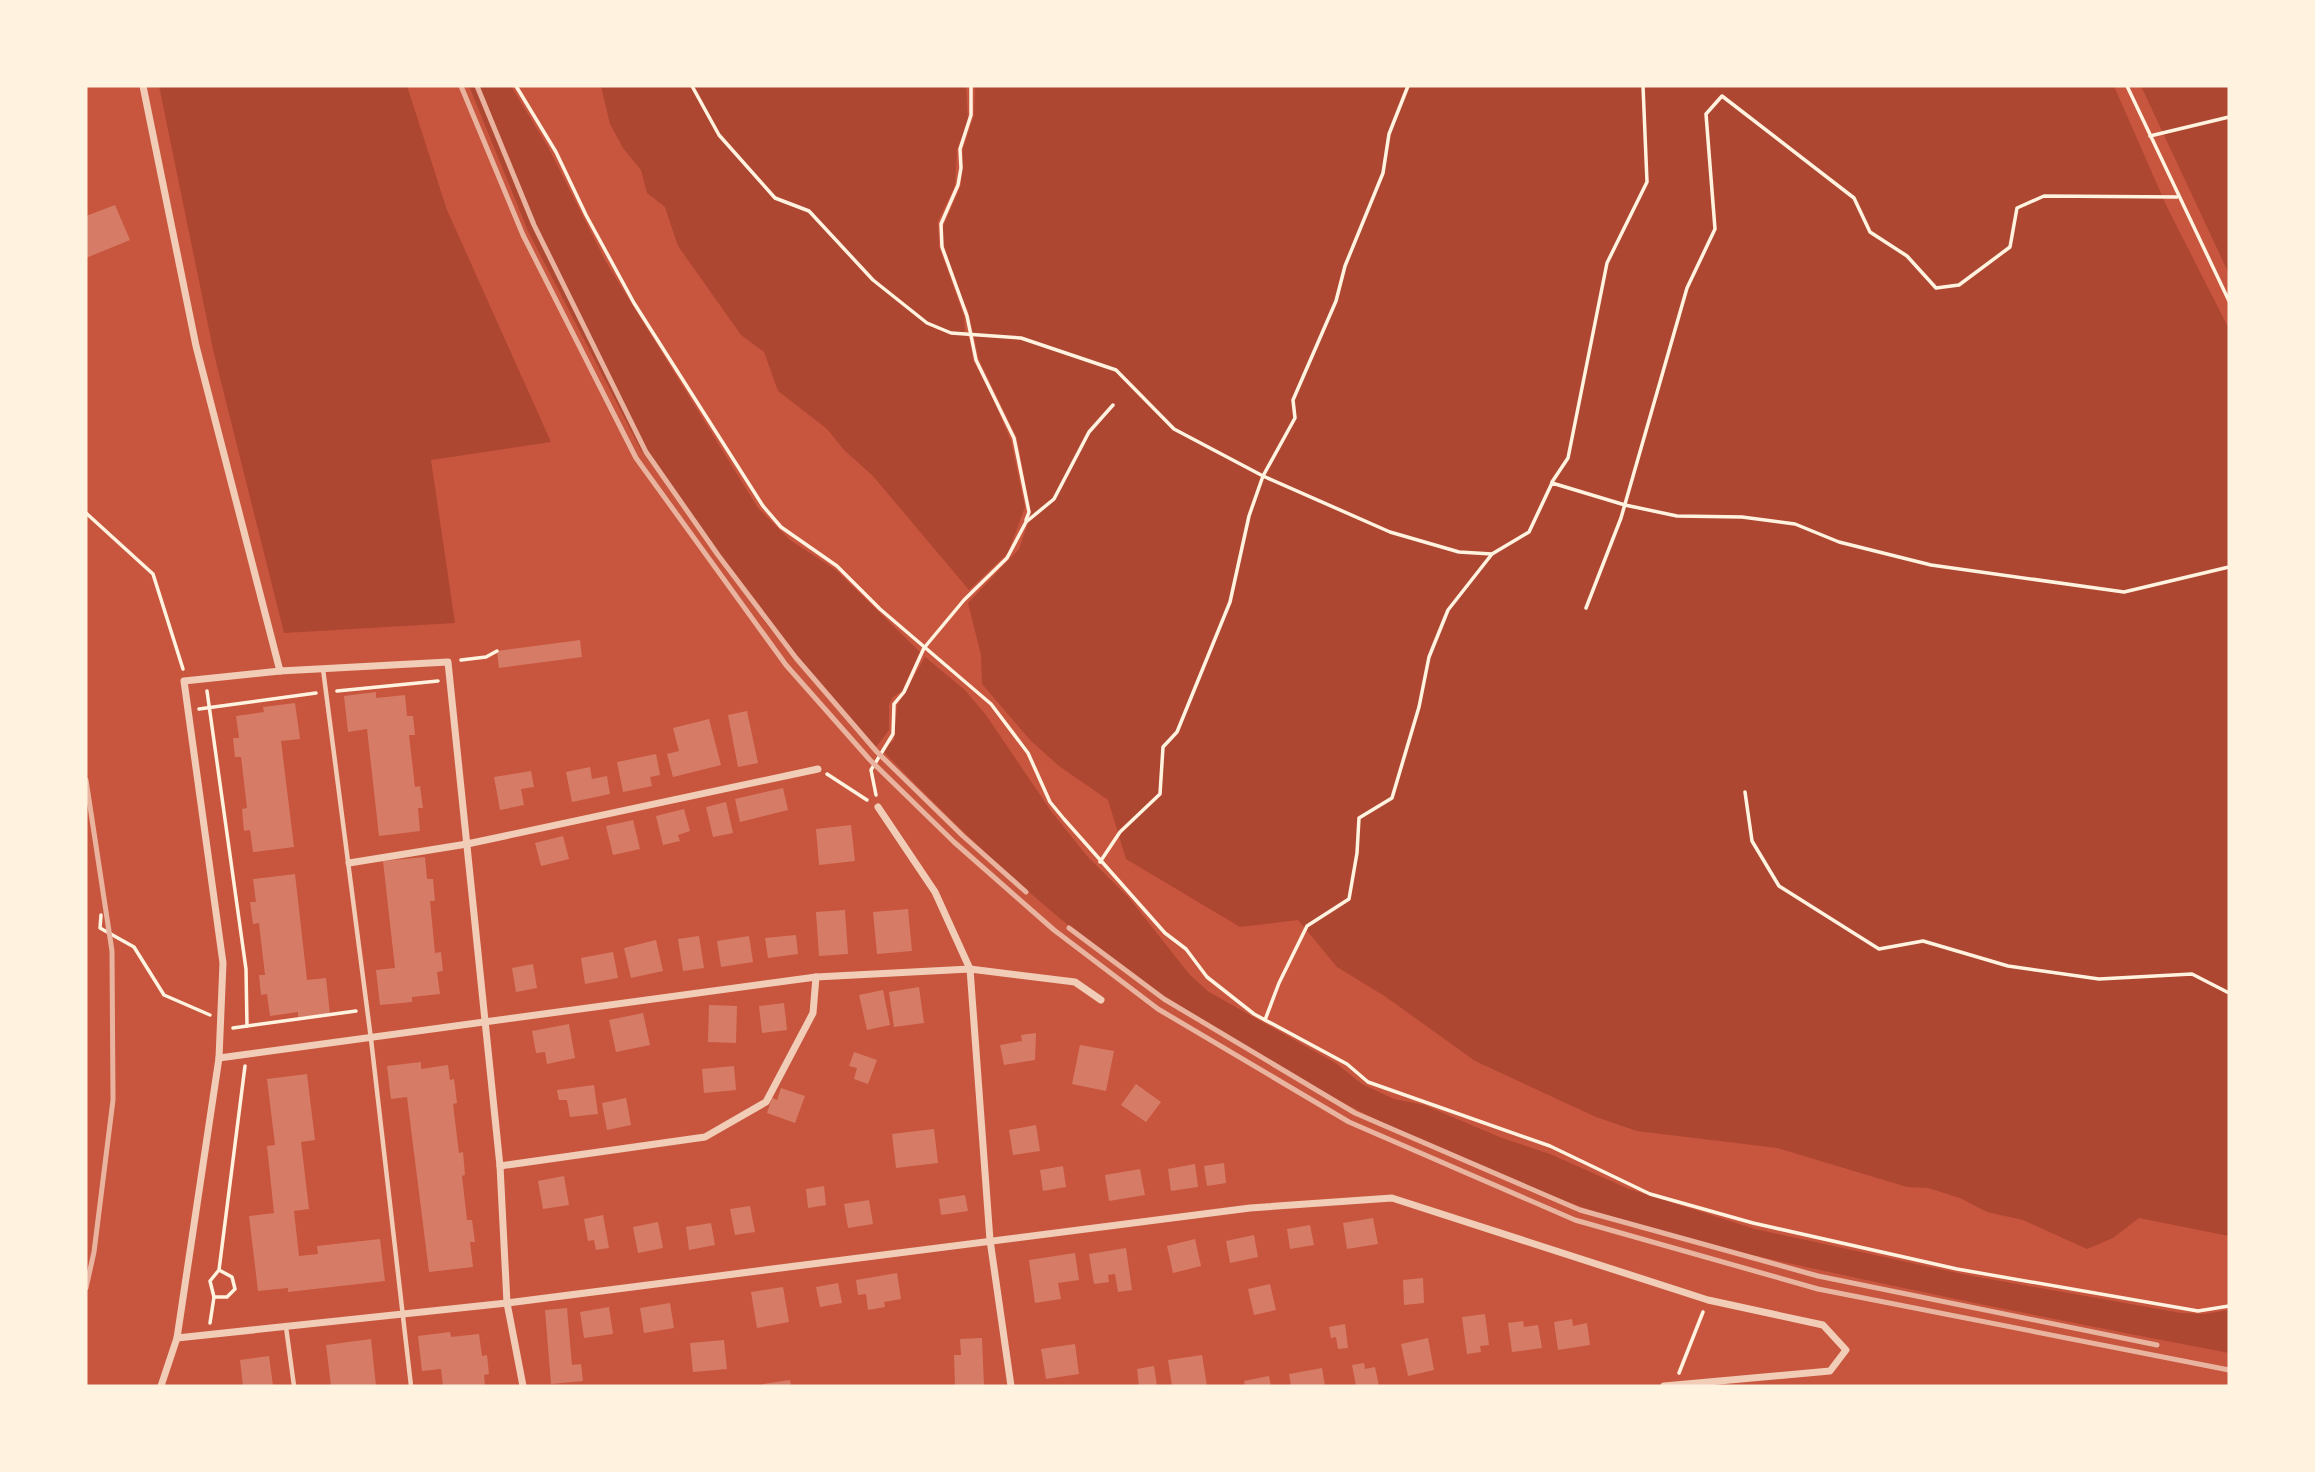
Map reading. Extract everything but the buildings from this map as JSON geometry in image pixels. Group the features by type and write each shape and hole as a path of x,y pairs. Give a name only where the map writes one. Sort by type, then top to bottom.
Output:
{"street":[{"path":"143,86 196,346 280,671"},
{"path":"161,1386 177,1338 219,1058 223,963 184,681 280,671 448,662 500,1166 507,1303 523,1386"},
{"path":"349,863 467,844 818,769"},
{"path":"878,807 935,892 971,969 990,1240 1011,1386"},
{"path":"219,1058 816,977 971,969 1075,982 1101,1000"},
{"path":"500,1166 705,1137 766,1102 813,1013 816,977"},
{"path":"177,1338 507,1303 1250,1208 1392,1198 1707,1300 1823,1325 1846,1350 1830,1371 1664,1386"}],"lane":[{"path":"323,669 372,1039 405,1313 411,1386"},
{"path":"286,1326 294,1386"}],"path":[{"path":"516,86 556,152 586,215 629,293 763,506 781,527 837,566 924,648 991,704 1028,753 1050,802 1100,862 1164,933 1186,949 1207,978 1265,1020 1347,1064 1368,1082 1550,1146 1650,1194 1753,1223 1957,1269 2198,1311 2229,1306"},
{"path":"692,86 719,135 775,198 808,211 873,280 927,323 951,333 1021,338 1116,370 1174,429 1263,476 1390,532 1459,552 1492,554"},
{"path":"878,807 871,770 893,734 894,704 904,692 924,648 964,600 1007,558 1029,512 1014,438 976,360 958,292 946,264 940,231 961,168 960,149 971,115 971,86"},
{"path":"1100,862 1120,832 1160,794 1163,747 1177,732 1230,602 1249,516 1263,476 1295,418 1293,400 1336,301 1345,266 1383,173 1389,134 1408,86"},
{"path":"1265,1020 1279,983 1307,926 1349,899 1357,853 1359,818 1392,798 1419,707 1429,657 1448,610 1492,554 1529,532 1552,483 1568,458 1607,263 1647,182 1643,86"},
{"path":"2126,86 2229,301"},
{"path":"1586,608 1625,505 1688,288 1715,229 1706,114 1722,96 1854,198 1870,232 1907,256 1936,288 1959,285 2010,247 2017,208 2044,196 2177,197"},
{"path":"2150,136 2229,117"},
{"path":"1026,522 1054,499 1089,432 1113,405"},
{"path":"1552,483 1625,505 1677,516 1742,517 1796,524 1839,542 1931,565 2124,592 2229,567"},
{"path":"86,513 153,574 180,655"},
{"path":"448,662 486,657 497,651"},
{"path":"209,708 326,692 450,680"},
{"path":"206,690 246,969 247,1026"},
{"path":"818,769 878,807"},
{"path":"1745,792 1752,841 1779,886 1879,949 1923,941 2008,966 2099,979 2192,974 2229,993"},
{"path":"101,915 100,928 134,947 164,995 221,1020"},
{"path":"220,1030 368,1010"},
{"path":"208,1335 214,1297 210,1281 219,1270 247,1054"},
{"path":"214,1297 227,1297 235,1289 232,1278 219,1270"},
{"path":"1675,1385 1707,1300"}],"shaded area":[{"path":"159,86 407,86 447,210 551,442 431,460 455,623 284,633 214,354"},
{"path":"469,86 511,86 548,147 606,262 758,508 790,540 836,570 920,652 902,691 893,697 889,705 889,730 876,747 823,692 768,626 641,450 528,231"},
{"path":"601,86 966,86 968,121 957,150 955,186 938,221 939,246 964,316 965,332 970,340 973,360 1011,441 1025,507 1008,553 969,590 873,476 844,450 827,429 778,391 764,352 741,335 678,246 665,207 647,193 641,170 623,148 610,124"},
{"path":"975,86 2114,86 2167,207 2229,329 2229,1236 2139,1218 2113,1238 2087,1249 2023,1220 1987,1212 1960,1198 1928,1188 1907,1187 1777,1148 1637,1131 1596,1117 1475,1061 1386,997 1337,967 1298,920 1240,927 1126,859 1108,800 1059,766 1031,741 982,684 981,655 968,603 1019,549 1031,515 1017,438 979,360 968,310 962,301 943,243 942,229 961,185 963,149 974,115"},
{"path":"2141,86 2229,86 2229,274"},
{"path":"925,657 965,690 986,715 1051,811 1087,856 1129,898 1190,975 1209,992 1337,1064 1362,1084 1394,1099 1424,1105 1502,1138 1550,1154 1629,1189 1755,1229 1967,1275 2181,1313 2204,1314 2229,1310 2229,1353 1891,1285 1668,1234 1599,1213 1505,1177 1445,1152 1326,1094 1211,1028 1075,931 989,856 882,750 894,740 897,706"}],"railway":[{"path":"461,86 523,235 636,458 786,665 870,760 954,842 1054,930 1158,1009 1349,1122 1575,1220 1818,1289 2229,1370"},
{"path":"477,86 534,225 646,452 718,555 796,658 877,752 963,836 1026,892"},
{"path":"86,780 112,951 113,1100 94,1252 86,1288"},
{"path":"1069,928 1164,999 1355,1113 1580,1210 1818,1276 2157,1345"}]}
